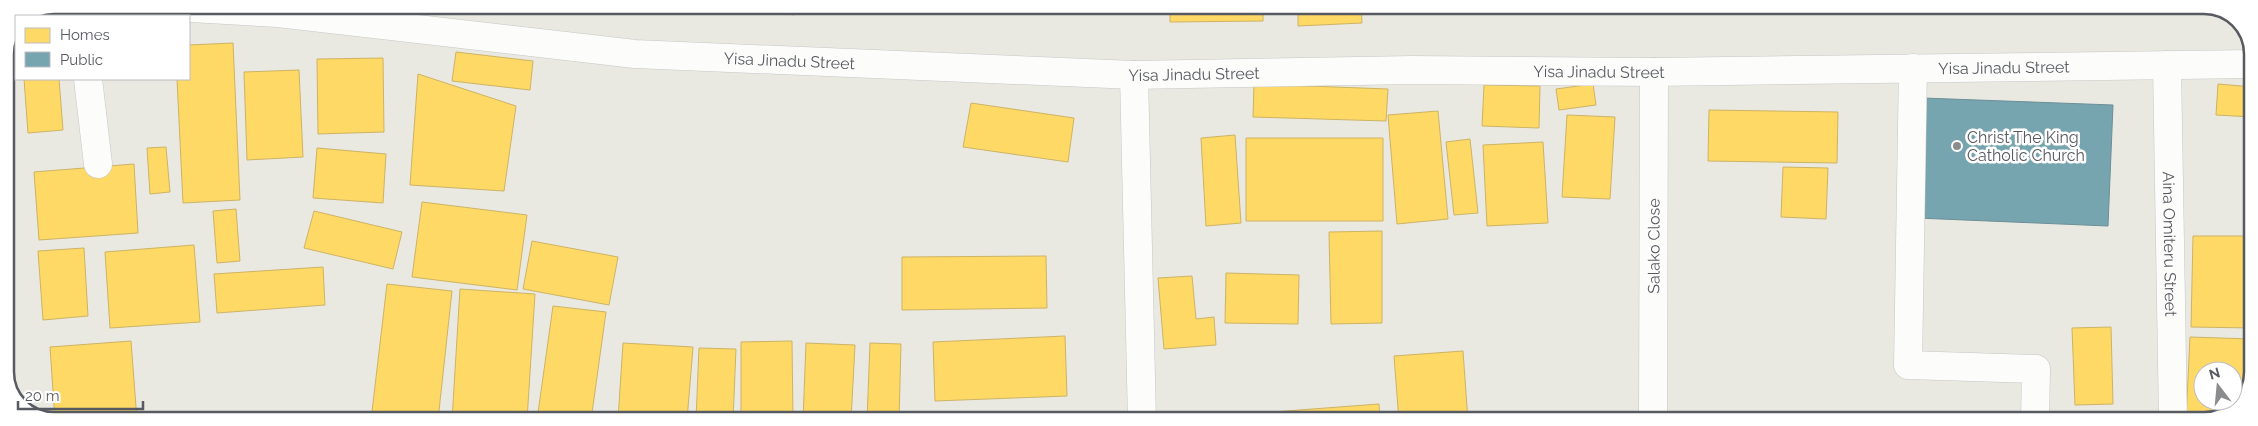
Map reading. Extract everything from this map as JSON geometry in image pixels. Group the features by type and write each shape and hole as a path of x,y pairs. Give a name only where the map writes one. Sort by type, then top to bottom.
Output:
{"street":[{"name":"Yisa Jinadu Street","path":"287,14 635,54 1134,75 1413,70 1654,72 2244,64"},
{"name":"Aina Omiteru Street","path":"2166,66 2172,412"},
{"path":"1913,68 1908,365 2036,369 2035,412"},
{"name":"Salako Close","path":"1653,412 1654,72"},
{"path":"1134,75 1142,412"},
{"path":"88,80 98,164"}],"building: Homes":[{"path":"1170,14 1263,14 1263,21 1170,22"},
{"path":"1298,14 1361,14 1362,23 1298,26"},
{"path":"233,43 240,200 183,203 177,80 190,80 190,45"},
{"path":"456,52 533,61 530,90 452,81"},
{"path":"383,58 384,132 318,134 317,59"},
{"path":"299,70 303,157 247,160 244,72"},
{"path":"418,74 516,106 504,191 410,185"},
{"path":"24,80 59,80 63,130 28,133"},
{"path":"1254,84 1388,89 1386,121 1253,117"},
{"path":"1593,84 1596,105 1559,110 1556,89"},
{"path":"2218,84 2244,86 2244,117 2216,115"},
{"path":"1484,85 1540,86 1539,128 1482,126"},
{"path":"971,103 1074,118 1068,162 963,147"},
{"path":"1709,110 1838,112 1837,163 1708,161"},
{"path":"1438,111 1448,219 1397,224 1388,115"},
{"path":"1567,115 1615,117 1610,199 1562,197"},
{"path":"1235,135 1241,223 1206,226 1201,138"},
{"path":"1246,138 1383,138 1383,221 1246,221"},
{"path":"1470,139 1478,213 1454,215 1446,142"},
{"path":"1543,142 1548,223 1487,226 1483,145"},
{"path":"166,147 170,192 150,194 147,148"},
{"path":"317,148 386,154 383,203 313,198"},
{"path":"134,164 138,233 39,240 34,172"},
{"path":"1783,167 1828,168 1826,219 1781,217"},
{"path":"422,202 527,215 517,290 412,277"},
{"path":"236,209 240,261 217,263 213,211"},
{"path":"314,211 402,232 393,269 304,248"},
{"path":"1382,231 1382,323 1331,324 1329,232"},
{"path":"2193,236 2244,236 2244,328 2191,327"},
{"path":"532,241 618,257 609,305 523,289"},
{"path":"194,245 200,322 110,328 105,252"},
{"path":"84,248 88,316 43,320 38,251"},
{"path":"1046,256 1047,308 902,310 902,257"},
{"path":"323,267 325,305 217,313 214,274"},
{"path":"1226,273 1299,275 1298,324 1225,323"},
{"path":"1192,276 1196,319 1214,317 1216,345 1164,349 1158,278"},
{"path":"387,284 452,291 439,412 372,412"},
{"path":"460,289 535,294 528,412 452,412"},
{"path":"553,306 606,312 592,412 538,412"},
{"path":"2111,327 2113,404 2075,405 2072,328"},
{"path":"1065,336 1067,396 935,401 933,342"},
{"path":"2190,337 2244,339 2243,380 2243,361 2193,361 2193,411 2214,411 2186,412"},
{"path":"131,341 136,412 54,412 50,347"},
{"path":"792,341 793,412 741,412 741,342"},
{"path":"623,343 693,347 688,412 619,412"},
{"path":"806,343 855,345 851,412 803,412"},
{"path":"870,343 901,344 899,412 867,412"},
{"path":"699,348 736,349 733,412 696,412"},
{"path":"1463,351 1467,412 1398,412 1394,356"},
{"path":"1379,404 1379,412 1272,412"}],"building: Public":[{"path":"1923,98 2113,105 2108,226 1917,218"}],"place":[{"name":"Christ The King Catholic Church","path":"1957,146"}]}
